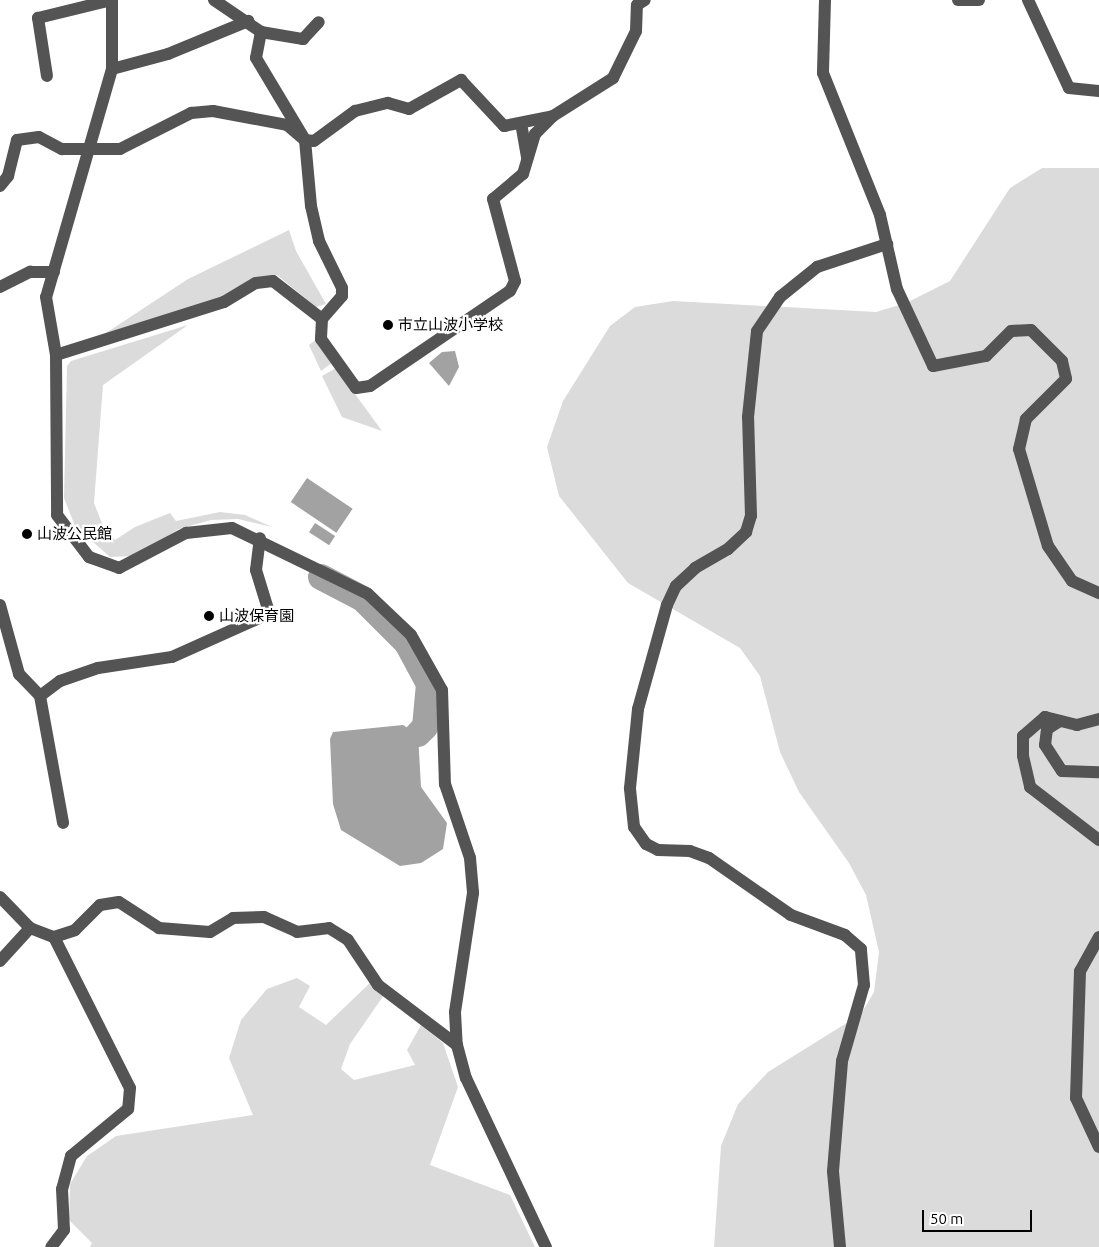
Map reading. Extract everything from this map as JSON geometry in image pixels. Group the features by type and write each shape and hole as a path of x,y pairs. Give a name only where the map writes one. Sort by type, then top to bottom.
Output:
{"street":[{"path":"47,76 38,18 112,0 112,69 93,147 46,297 56,355 57,515 89,557 119,568 186,533 232,528 260,538 368,594 411,635 442,690 445,784 470,858 472,893 454,1012 457,1045 466,1078 546,1247"},
{"path":"214,0 248,21 261,32 303,39 318,22"},
{"path":"261,32 256,58 305,140 311,206 319,242 342,288 342,296 322,318 321,339 356,388 370,386 510,291 514,281 493,199 523,174 535,134 553,116 613,78 636,31 637,5 645,0"},
{"path":"825,0 823,73 858,154 887,244 897,289 933,366 986,356 1011,331 1030,330 1062,361 1066,379 1026,419 1019,448 1048,546 1072,581 1099,593"},
{"path":"958,0 979,0"},
{"path":"1028,0 1069,88 1099,91"},
{"path":"112,69 168,54 248,21"},
{"path":"0,186 8,176 17,140 39,137 62,149 93,147 120,149 176,118 212,111 286,125 305,140 314,141 356,111 388,103 408,109 461,80 504,126 553,116"},
{"path":"521,123 527,161"},
{"path":"840,1247 833,1171 842,1061 864,985 861,949 844,935 790,915 709,858 690,851 658,850 646,844 634,827 630,788 638,709 667,605 676,586 695,568 728,550 746,532 751,516 748,416 757,331 780,297 817,267 887,244"},
{"path":"0,287 30,272 54,272"},
{"path":"56,355 224,302 256,283 273,281 322,318"},
{"path":"40,696 60,681 98,668 172,657 259,618 268,608 256,570 260,538"},
{"path":"0,605 19,674 40,696 63,823"},
{"path":"1099,719 1077,725 1045,717 1023,736 1030,788 1099,840"},
{"path":"1060,720 1047,729 1045,745 1062,771 1099,772"},
{"path":"0,897 30,928 54,937 75,930 100,905 119,902 159,928 210,932 233,918 264,918 297,932 329,928 348,940 378,985 457,1045"},
{"path":"0,961 30,928"},
{"path":"51,1247 64,1230 62,1189 72,1156 128,1109 130,1088 54,937"},
{"path":"1099,937 1080,971 1076,1098 1099,1148"}],"shaded area":[{"path":"1042,168 1099,168 1099,1247 714,1247 721,1146 738,1104 768,1072 861,1014 874,992 879,952 866,895 849,863 799,792 780,752 760,676 740,648 628,583 559,496 547,447 563,401 610,326 635,307 673,301 876,312 906,303 950,281 1010,188"},
{"path":"289,230 296,251 326,304 316,307 277,275 254,279 223,300 103,335 188,279"},
{"path":"188,325 103,385 94,503 103,526 115,540 135,527 170,513 176,521 220,512 245,515 272,527 238,519 211,520 179,529 135,556 110,557 75,526 64,498 67,366 71,361"},
{"path":"317,339 333,362 321,371 309,345"},
{"path":"455,351 459,367 449,386 429,363 442,352"},
{"path":"336,368 382,431 342,417 322,376"},
{"path":"307,478 353,509 336,533 291,502"},
{"path":"315,523 335,536 329,545 309,532"},
{"path":"403,725 418,734 421,787 447,823 443,849 421,863 400,866 341,830 333,804 330,739 333,732"},
{"path":"297,978 310,986 299,1007 326,1025 371,982 384,995 350,1044 341,1069 354,1080 415,1065 407,1050 421,1025 443,1043 458,1087 430,1165 510,1195 535,1247 90,1247 92,1243 69,1220 70,1184 87,1156 116,1136 253,1115 229,1058 241,1020 267,989"}],"waterway":[{"path":"321,577 363,599 407,643 429,684 425,727 418,734"}],"place":[{"name":"市立山波小学校","path":"388,325"},
{"name":"山波公民館","path":"27,534"},
{"name":"山波保育園","path":"209,616"}]}
